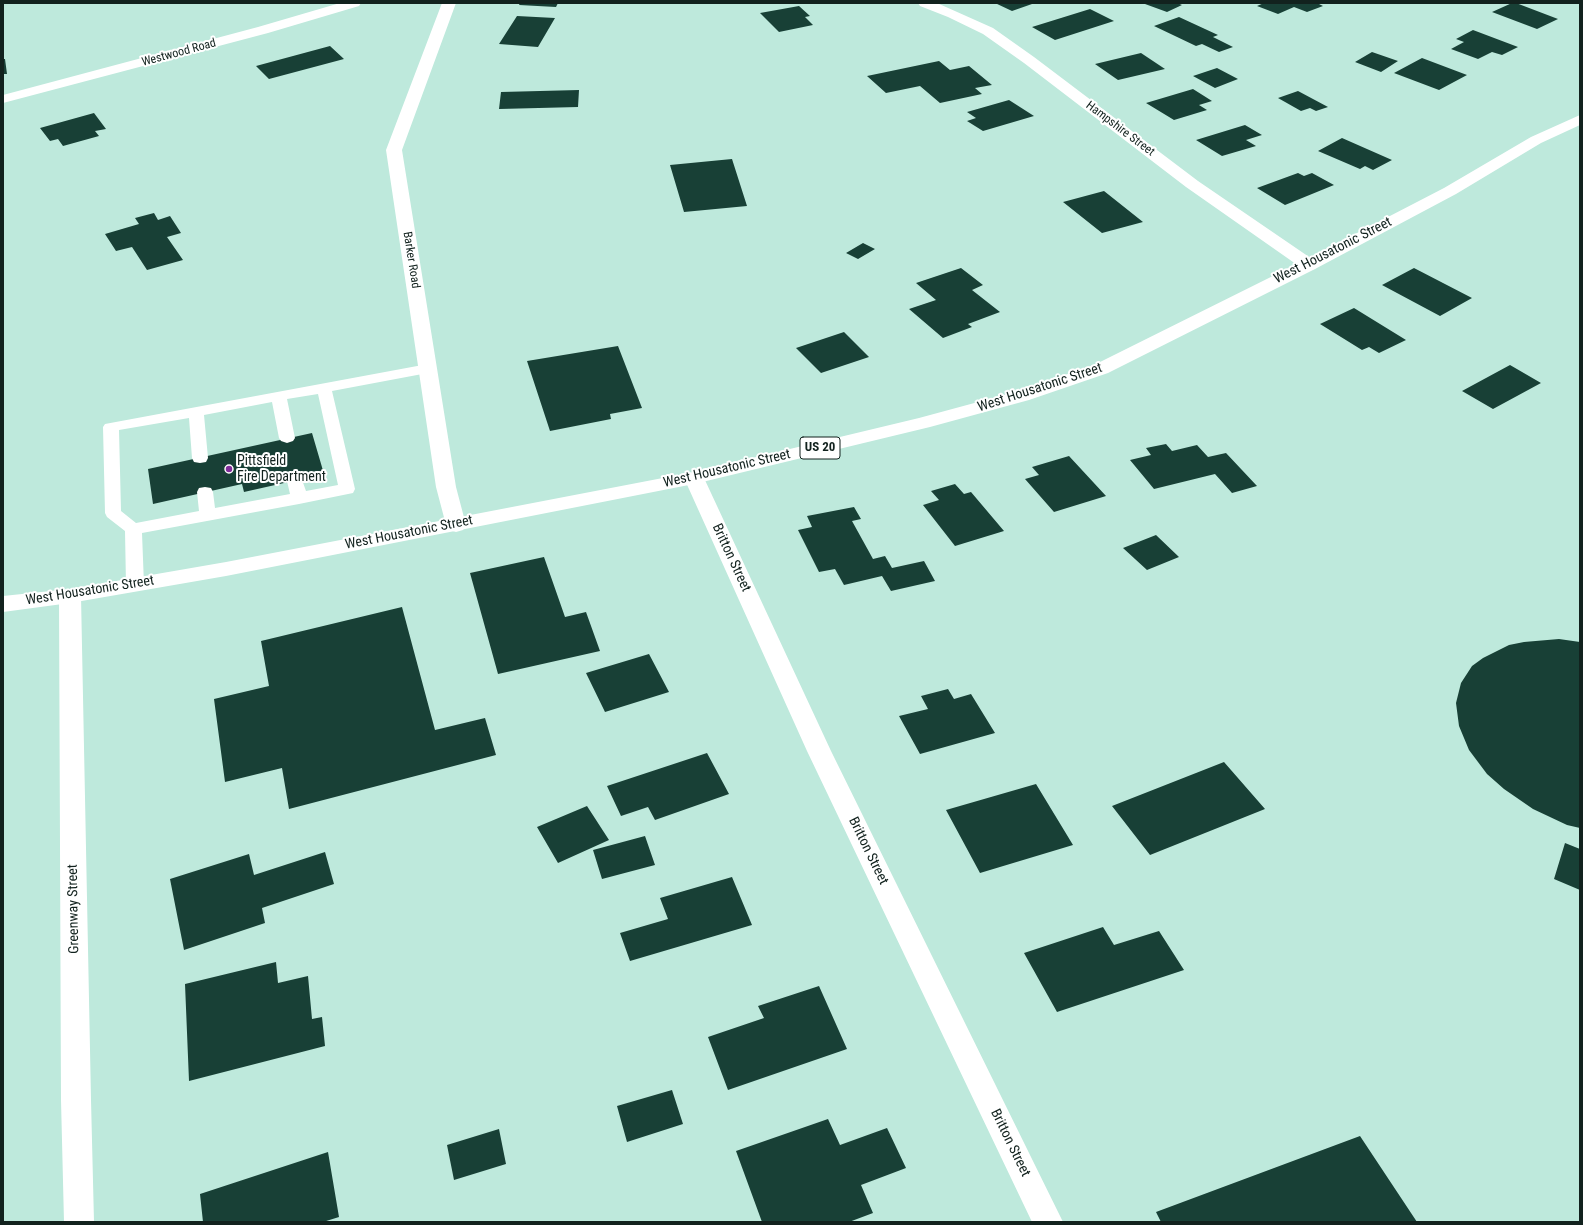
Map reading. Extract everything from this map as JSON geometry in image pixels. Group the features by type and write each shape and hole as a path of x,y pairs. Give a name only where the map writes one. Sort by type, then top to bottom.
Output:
{"main road":[{"name":"Westwood Road","path":"3,99 263,30 354,3"},
{"name":"Barker Road","path":"449,3 394,150 446,487 456,525"},
{"name":"Hampshire Street","path":"925,3 953,14 988,31 1035,64 1192,184 1309,265"},
{"name":"West Housatonic Street","path":"3,604 70,596 226,569 694,478 923,423 1022,396 1101,369 1309,265 1450,191 1536,140 1580,119"},
{"name":"Britton Street","path":"694,478 819,751 1048,1222"},
{"name":"Greenway Street","path":"70,596 76,1100 79,1222"}],"lane":[{"path":"135,585 133,530 113,513 111,427 428,369"},
{"path":"133,530 347,489 324,388"},
{"path":"279,396 287,438"},
{"path":"196,412 200,458"},
{"path":"295,481 299,499"},
{"path":"205,492 208,515"}],"building":[{"path":"520,3 558,3 556,7 519,5"},
{"path":"995,3 1030,3 1032,4 1012,11"},
{"path":"1177,3 1182,5 1167,12 1145,4"},
{"path":"1264,3 1317,3 1323,6 1307,12 1294,7 1278,14 1257,6"},
{"path":"1512,3 1516,3 1558,19 1537,29 1492,12"},
{"path":"799,6 810,16 805,17 813,25 779,32 760,13"},
{"path":"1090,9 1114,21 1055,40 1032,27"},
{"path":"517,16 555,18 538,47 499,44"},
{"path":"1179,17 1218,35 1213,37 1233,47 1219,52 1202,44 1196,46 1154,26"},
{"path":"1473,30 1518,47 1502,55 1492,52 1478,59 1451,49 1464,42 1456,39"},
{"path":"330,46 344,59 269,79 256,66"},
{"path":"1372,52 1398,61 1381,72 1355,62"},
{"path":"1141,53 1165,69 1118,80 1095,64"},
{"path":"1422,58 1467,75 1439,90 1394,73"},
{"path":"3,59 5,59 7,74 3,74"},
{"path":"939,61 950,70 969,66 992,85 975,88 982,94 940,103 920,86 886,93 867,76"},
{"path":"1217,68 1238,79 1215,88 1193,76"},
{"path":"1193,89 1212,101 1199,105 1207,110 1174,120 1146,103"},
{"path":"579,90 578,107 499,109 501,92"},
{"path":"1298,91 1328,107 1316,111 1310,108 1301,111 1278,98"},
{"path":"1009,100 1034,116 983,131 967,121 976,118 967,112"},
{"path":"94,113 106,129 95,131 99,136 63,146 58,139 50,141 40,128"},
{"path":"1245,125 1262,135 1246,140 1256,146 1222,156 1196,140"},
{"path":"1342,138 1392,160 1373,170 1365,166 1360,169 1318,151"},
{"path":"732,159 747,206 684,212 670,165"},
{"path":"1298,173 1304,176 1312,173 1334,185 1285,205 1257,188"},
{"path":"1104,191 1143,222 1102,233 1063,202"},
{"path":"154,213 158,220 170,216 181,233 167,237 183,260 147,270 132,247 116,251 105,234 139,224 135,218"},
{"path":"863,243 875,249 858,259 846,253"},
{"path":"961,268 983,285 972,290 1000,312 968,324 972,327 943,338 909,309 936,300 916,283"},
{"path":"1414,268 1472,298 1440,316 1382,285"},
{"path":"1354,308 1406,340 1379,353 1369,347 1362,350 1320,324"},
{"path":"844,332 869,357 821,373 796,348"},
{"path":"618,346 642,408 610,414 611,419 550,431 527,361"},
{"path":"1510,365 1541,383 1493,409 1462,391"},
{"path":"312,433 324,474 244,492 242,484 153,504 148,469"},
{"path":"1166,444 1172,451 1197,445 1208,457 1226,453 1257,486 1232,493 1215,474 1154,489 1130,460 1151,455 1146,448"},
{"path":"1069,456 1106,496 1054,512 1025,479 1039,475 1032,467"},
{"path":"955,484 964,494 971,492 1004,531 955,546 923,505 939,500 931,491"},
{"path":"854,507 861,519 852,521 873,559 885,556 892,568 924,561 935,581 891,591 882,576 844,585 835,569 819,572 798,530 812,527 807,516"},
{"path":"1156,535 1179,557 1147,570 1123,548"},
{"path":"544,557 565,617 586,612 600,651 498,674 470,573"},
{"path":"402,607 435,730 485,718 496,755 289,809 282,768 225,782 214,699 269,686 261,641"},
{"path":"1559,639 1580,642 1580,828 1567,825 1533,809 1504,789 1487,774 1469,750 1459,726 1456,703 1461,683 1472,666 1483,658 1509,645"},
{"path":"649,654 669,692 605,712 586,673"},
{"path":"948,689 954,699 971,694 995,733 920,754 899,716 928,709 921,696"},
{"path":"707,753 729,794 655,820 648,807 621,816 607,786"},
{"path":"1224,762 1265,809 1150,855 1112,806"},
{"path":"1036,784 1073,845 980,873 946,810"},
{"path":"587,806 609,840 558,863 537,827"},
{"path":"645,836 655,865 602,879 593,850"},
{"path":"1565,843 1580,849 1580,890 1554,879"},
{"path":"325,852 334,884 262,908 265,923 184,950 170,879 249,854 254,875"},
{"path":"732,877 752,925 630,961 620,933 668,919 660,898"},
{"path":"1103,927 1114,945 1159,931 1184,970 1057,1012 1024,953"},
{"path":"276,962 278,983 308,976 312,1019 322,1017 325,1046 189,1081 185,984"},
{"path":"819,986 847,1049 728,1090 708,1037 764,1018 758,1006"},
{"path":"672,1090 683,1124 627,1142 617,1106"},
{"path":"828,1119 840,1145 887,1128 906,1168 861,1185 873,1213 849,1222 762,1222 736,1151"},
{"path":"499,1129 506,1164 454,1180 447,1145"},
{"path":"1360,1136 1417,1222 1161,1222 1156,1212"},
{"path":"328,1152 339,1217 323,1222 203,1222 200,1194"}],"place":[{"name":"Pittsfield Fire Department","path":"229,469"}]}
